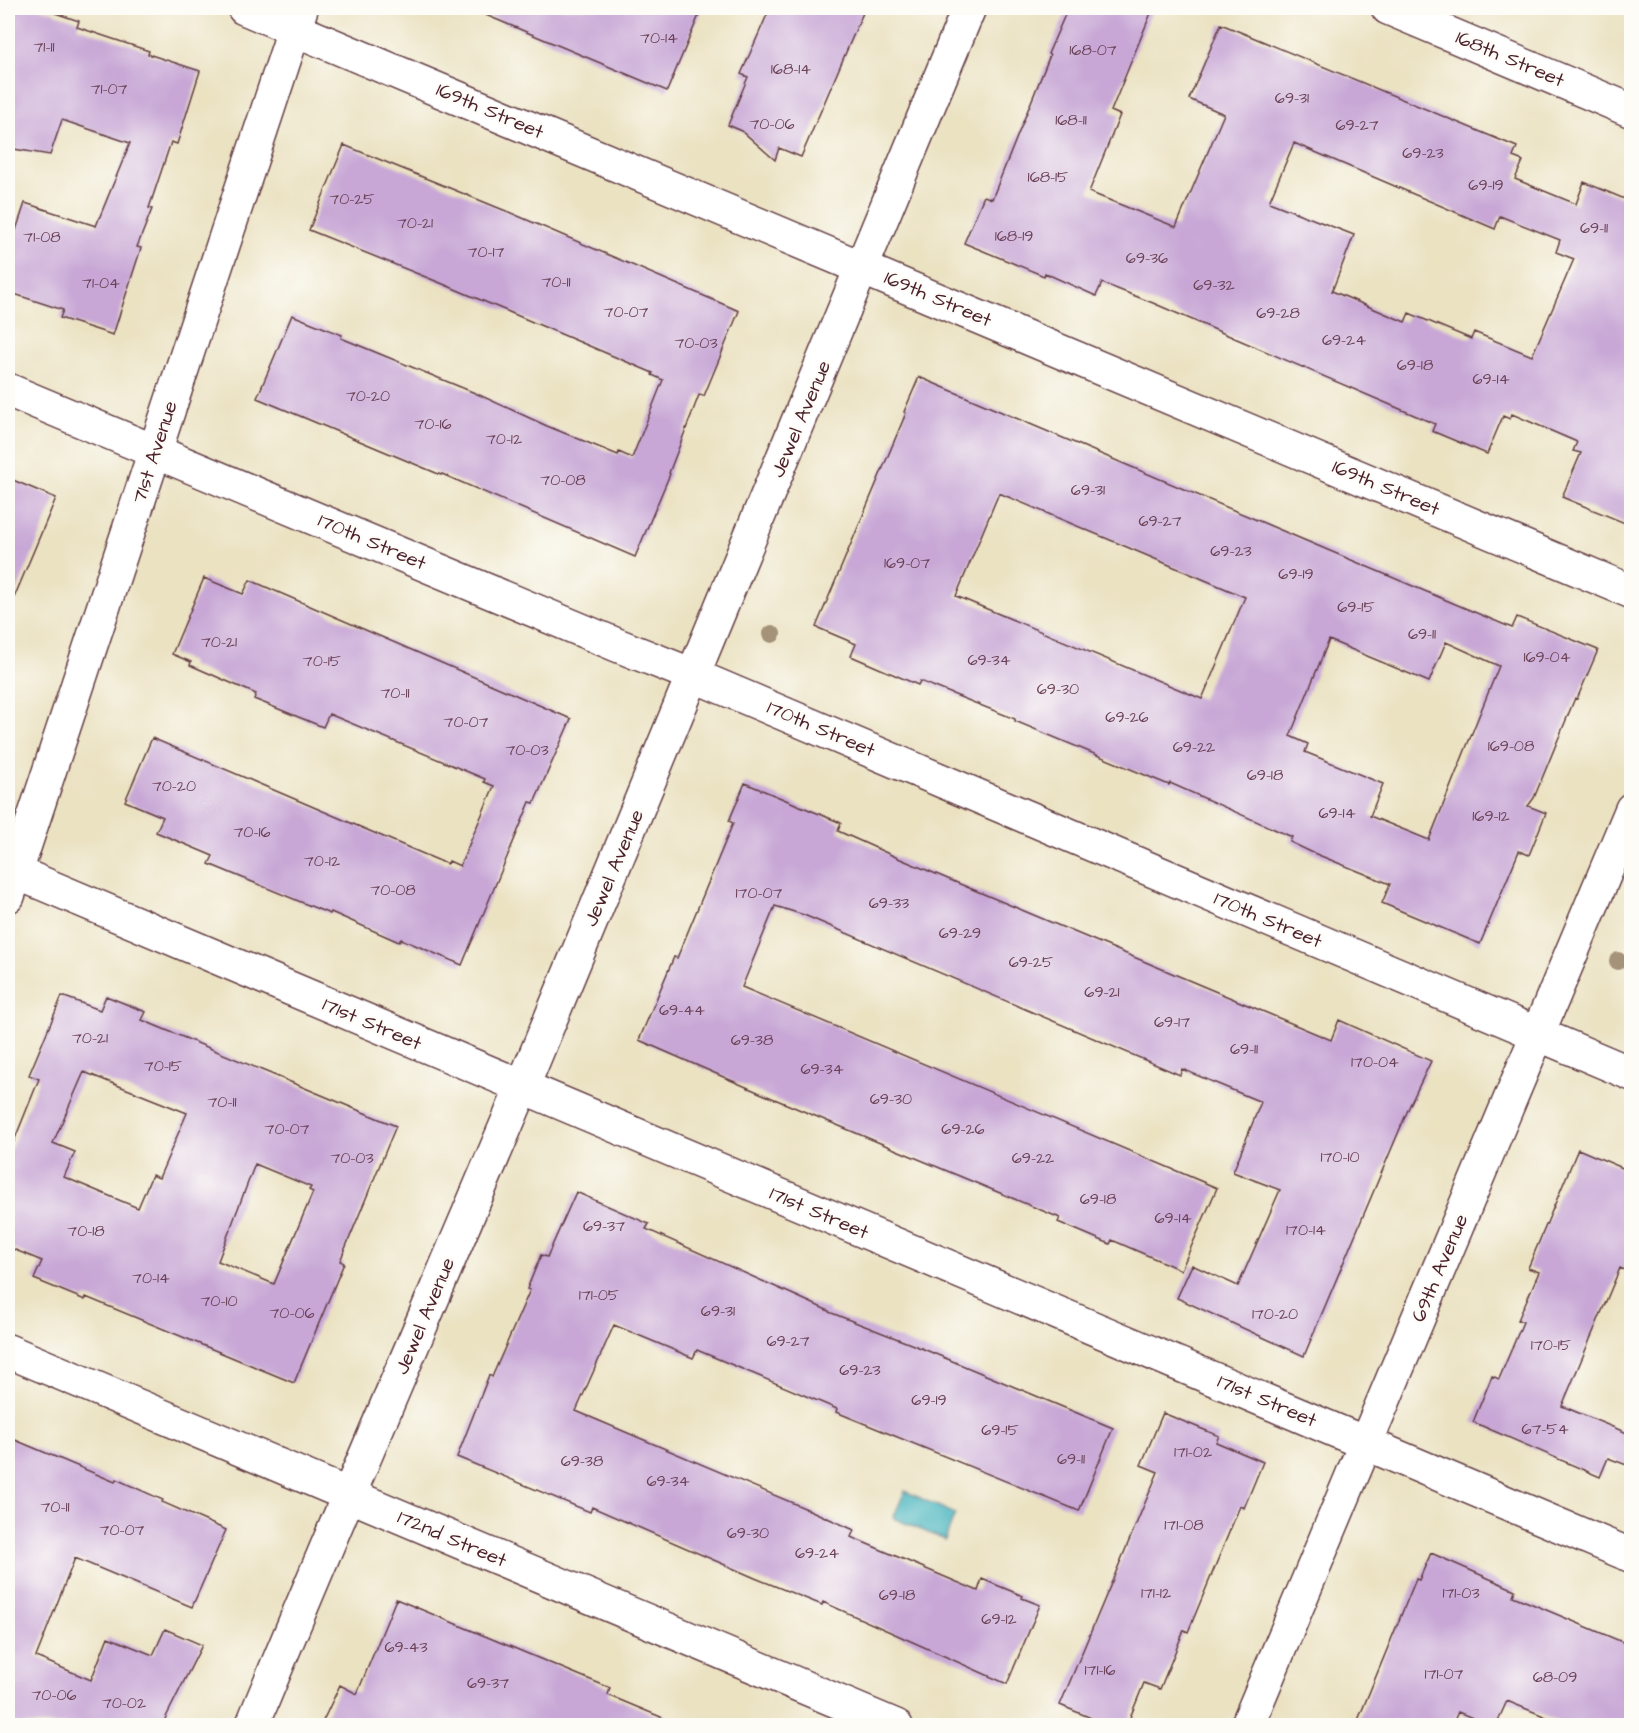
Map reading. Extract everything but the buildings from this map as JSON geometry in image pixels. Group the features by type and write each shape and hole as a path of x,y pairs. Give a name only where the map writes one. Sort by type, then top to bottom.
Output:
{"street":[{"name":"169th Street","path":"244,8 298,18 864,268 1632,592"},
{"name":"Jewel Avenue","path":"256,1724 347,1495 522,1088 695,675 969,8"},
{"name":"168th Street","path":"1388,8 1632,111"},
{"name":"71st Avenue","path":"10,879 298,18"},
{"name":"170th Street","path":"8,390 617,645 695,675 1632,1074"},
{"name":"69th Avenue","path":"1248,1725 1632,809"},
{"name":"171st Street","path":"10,879 522,1088 1632,1556"},
{"name":"172nd Street","path":"8,1351 896,1725"}],"water":[{"path":"905,1491 955,1514 945,1540 893,1518"}]}
